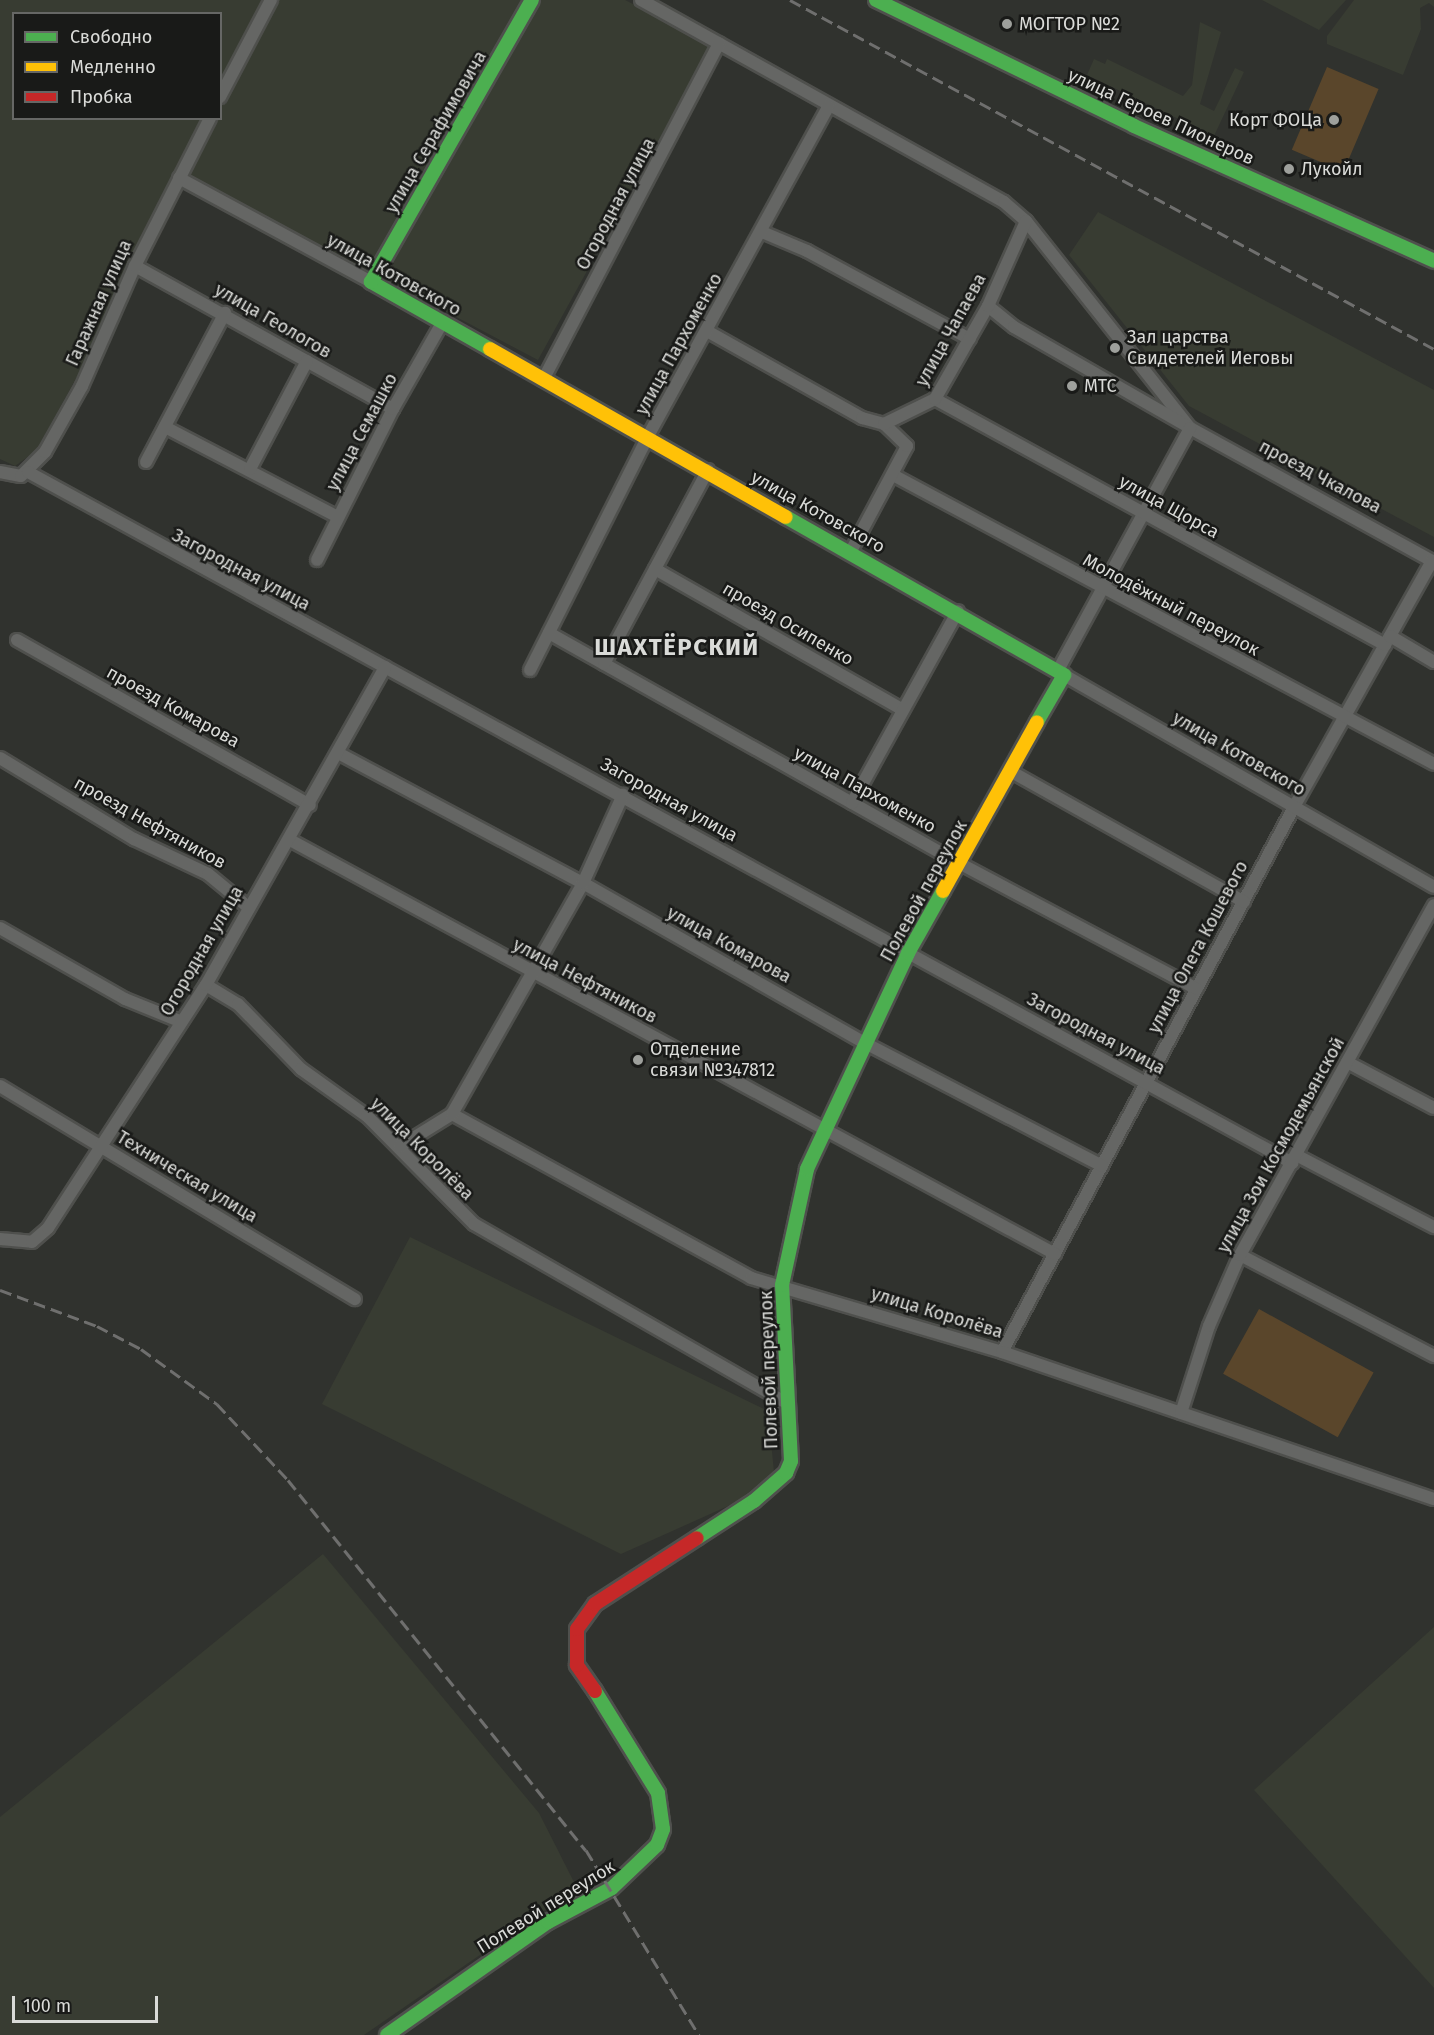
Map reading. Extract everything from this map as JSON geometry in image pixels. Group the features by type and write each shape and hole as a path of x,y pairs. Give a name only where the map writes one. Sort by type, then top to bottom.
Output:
{"street":[{"path":"222,93 271,0"},
{"name":"улица Серафимовича","path":"371,282 532,0"},
{"path":"641,0 829,106 973,183 1026,221"},
{"name":"улица Героев Пионеров","path":"876,0 1134,126 1434,261"},
{"name":"Огородная улица","path":"543,380 719,43"},
{"name":"улица Пархоменко","path":"530,670 648,436 762,232 829,106"},
{"name":"Гаражная улица","path":"28,472 45,452 82,386 135,266 209,120"},
{"name":"улица Котовского","path":"179,178 371,282 958,611 1434,887"},
{"name":"улица Чапаева","path":"884,424 935,399 988,306 1026,221"},
{"name":"проезд Чкалова","path":"1026,221 1190,428"},
{"path":"762,232 807,250 970,339"},
{"name":"улица Геологов","path":"135,266 225,313 393,409"},
{"name":"проезд Чкалова","path":"988,306 1014,327 1190,428 1432,561"},
{"path":"146,462 225,313"},
{"name":"улица Семашко","path":"317,560 393,409 442,323"},
{"path":"707,331 862,418 884,424 907,446 851,551"},
{"path":"250,469 307,361"},
{"name":"улица Щорса","path":"935,399 1142,513 1387,641 1434,662"},
{"path":"165,427 250,469 338,517"},
{"name":"Полевой переулок","path":"387,2035 548,1922 612,1888 657,1845 663,1829 658,1793 639,1756 577,1665 577,1629 596,1604 775,1485 790,1461 782,1286 798,1203 821,1131 909,953 1010,771 1061,672 1100,588 1190,428"},
{"path":"604,664 708,470"},
{"path":"0,472 13,476 28,472"},
{"name":"Загородная улица","path":"28,472 1146,1081 1294,1159 1434,1227"},
{"name":"Молодёжный переулок","path":"893,475 1100,588 1434,764"},
{"name":"улица Олега Кошевого","path":"1002,1352 1294,807 1346,719 1432,561"},
{"name":"проезд Осипенко","path":"655,569 903,710"},
{"path":"852,803 958,611"},
{"name":"улица Пархоменко","path":"549,633 959,863 1197,989"},
{"name":"проезд Комарова","path":"17,640 310,805"},
{"name":"Огородная улица","path":"0,1239 32,1242 48,1228 99,1144 206,985 248,907 340,754 385,667"},
{"name":"улица Комарова","path":"340,754 583,883 865,1043 1102,1166"},
{"name":"проезд Нефтяников","path":"0,758 134,838 208,874 248,907"},
{"path":"1010,771 1244,902"},
{"path":"399,1147 452,1114 583,883 624,795"},
{"name":"улица Нефтяников","path":"290,840 821,1131 1054,1254"},
{"name":"улица Зои Космодемьянской","path":"1181,1413 1209,1326 1240,1255 1434,904"},
{"path":"0,928 125,999 182,1022"},
{"name":"улица Королёва","path":"206,985 238,1004 301,1069 367,1116 474,1224 787,1403"},
{"path":"1347,1062 1434,1108"},
{"name":"Техническая улица","path":"0,1086 355,1299"},
{"name":"улица Королёва","path":"452,1114 740,1273 1002,1352 1434,1499"},
{"path":"1240,1255 1434,1356"}],"shaded area":[{"path":"0,0 625,0 712,44 538,360 188,176 36,451 15,466 0,459"},
{"path":"1262,0 1346,0 1319,30"},
{"path":"1354,0 1434,0 1434,7 1429,3 1420,8 1421,29 1403,75 1327,44 1327,36"},
{"path":"1200,22 1221,32 1200,104 1214,111 1235,68 1244,72 1214,136 1087,75 1094,59 1105,64 1107,59 1183,96 1192,85"},
{"name":"Корт ФОЦа","path":"1327,67 1379,89 1343,172 1292,150"},
{"path":"1098,212 1434,390 1434,537 1189,406 1069,255"},
{"path":"410,1237 768,1411 774,1472 737,1502 621,1554 322,1404"},
{"path":"1259,1309 1374,1373 1338,1437 1223,1374"},
{"path":"323,1554 539,1813 577,1888 364,2035 0,2035 0,1817"},
{"path":"1434,1627 1434,1988 1254,1790"}],"railway":[{"path":"790,0 1434,349"},
{"path":"0,1290 97,1326 141,1349 217,1404 288,1480 586,1850 699,2035"}],"traffic: fast":[{"path":"490,349 371,282 532,0"},
{"path":"876,0 1134,126 1434,261"},
{"path":"786,517 1064,675 1037,722"},
{"path":"697,1538 754,1501 786,1473 791,1461 782,1285 807,1169 908,953 943,891"},
{"path":"387,2035 548,1922 612,1888 657,1845 663,1829 658,1793 595,1691"}],"traffic: slow":[{"path":"490,349 786,517"},
{"path":"943,891 1037,722"}],"traffic: jam":[{"path":"595,1691 577,1665 577,1629 595,1604 697,1538"}],"place":[{"name":"МОГТОР №2","path":"1007,24"},
{"name":"Корт ФОЦа","path":"1334,120"},
{"name":"Лукойл","path":"1289,169"},
{"name":"Зал царства Свидетелей Иеговы","path":"1115,348"},
{"name":"МТС","path":"1072,386"},
{"name":"Отделение связи №347812","path":"638,1060"}],"district":[{"name":"ШАХТЁРСКИЙ","path":"677,648"}]}
